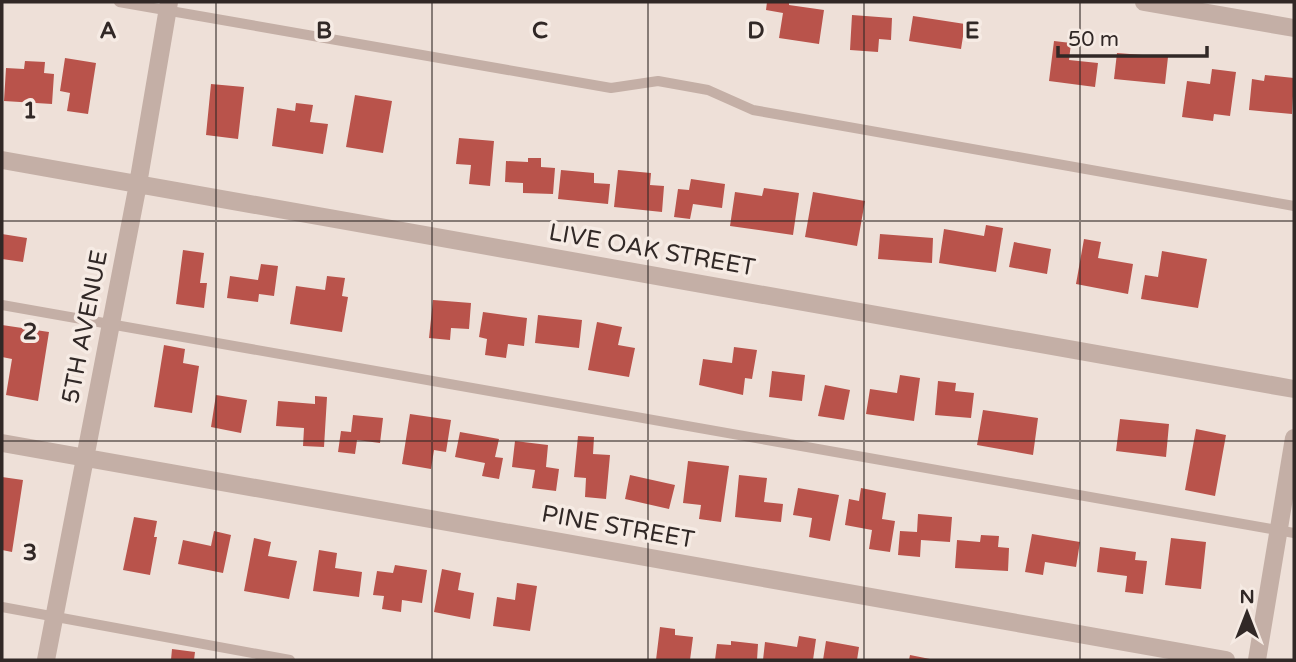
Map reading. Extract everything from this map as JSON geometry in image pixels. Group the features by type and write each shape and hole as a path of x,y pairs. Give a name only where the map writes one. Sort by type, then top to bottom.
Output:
{"street":[{"path":"1143,2 1294,28"},
{"name":"5TH AVENUE","path":"46,660 138,184 168,6"},
{"name":"LIVE OAK STREET","path":"2,160 1294,389"},
{"path":"1257,660 1287,532 1294,438"},
{"name":"PINE STREET","path":"2,443 1226,660"}],"lane":[{"path":"118,2 168,6 611,88 658,81 671,83 708,90 753,110 1294,206"},
{"path":"2,305 1287,532"},
{"path":"2,607 289,660"}],"building":[{"path":"767,2 789,2 789,5 824,10 819,44 779,38 783,13 766,10"},
{"path":"852,15 892,18 891,40 879,39 878,52 850,50"},
{"path":"913,16 965,24 961,49 909,41"},
{"path":"1054,41 1071,43 1069,60 1098,63 1095,87 1049,81"},
{"path":"1117,53 1168,57 1165,84 1114,79"},
{"path":"65,58 96,63 88,114 67,111 70,93 60,91"},
{"path":"25,61 45,62 44,73 54,74 52,104 4,101 6,68 24,69"},
{"path":"1212,69 1236,72 1230,116 1214,114 1213,121 1182,117 1187,81 1210,84"},
{"path":"1265,75 1294,78 1292,114 1249,110 1252,79 1264,81"},
{"path":"211,84 244,87 238,139 206,135"},
{"path":"355,95 392,101 383,153 346,147"},
{"path":"296,103 313,105 310,122 328,124 323,154 272,146 277,108 295,111"},
{"path":"459,138 494,141 490,186 469,184 471,165 456,164"},
{"path":"528,158 541,158 541,167 555,168 553,194 523,193 523,183 505,182 506,161 528,162"},
{"path":"561,170 594,173 594,183 610,184 608,204 558,199"},
{"path":"618,170 651,173 650,185 664,186 662,212 614,207"},
{"path":"691,179 725,184 722,208 693,204 690,219 674,217 678,189 689,190"},
{"path":"764,188 799,193 793,235 730,226 735,192 762,196"},
{"path":"813,192 865,201 857,246 805,237"},
{"path":"986,225 1003,228 996,272 939,263 944,229 984,236"},
{"path":"2,234 27,238 23,262 2,259"},
{"path":"880,234 933,238 932,263 878,259"},
{"path":"1084,239 1101,242 1098,258 1133,264 1128,294 1076,284"},
{"path":"1014,242 1051,249 1047,274 1009,267"},
{"path":"183,250 204,253 200,283 207,283 204,308 176,304"},
{"path":"1162,251 1207,259 1198,308 1141,299 1145,275 1158,277"},
{"path":"261,264 278,266 274,296 259,294 258,302 227,298 230,276 258,280"},
{"path":"327,276 345,278 342,296 348,297 342,332 290,324 296,286 325,290"},
{"path":"433,300 471,303 469,329 451,328 450,340 429,338"},
{"path":"483,312 527,318 524,346 508,344 506,358 485,355 487,339 479,337"},
{"path":"538,315 582,320 579,348 535,343"},
{"path":"597,322 622,327 618,345 635,348 629,377 588,370"},
{"path":"2,325 49,332 38,401 6,395 12,359 2,357"},
{"path":"164,345 185,349 183,363 199,366 192,413 154,407"},
{"path":"734,347 757,350 752,379 745,378 743,395 699,385 703,359 732,363"},
{"path":"772,371 805,375 802,401 769,397"},
{"path":"900,375 920,378 914,421 866,414 870,389 897,393"},
{"path":"938,381 956,383 955,391 974,393 971,418 935,415"},
{"path":"825,385 850,390 844,420 818,416"},
{"path":"216,395 247,400 241,433 211,427"},
{"path":"315,396 327,397 324,447 303,446 304,428 276,426 278,401 315,404"},
{"path":"983,410 1038,418 1033,455 977,445"},
{"path":"410,414 451,420 446,452 434,450 431,469 402,464"},
{"path":"353,415 383,418 380,443 357,440 355,454 338,452 341,431 351,432"},
{"path":"1120,419 1169,424 1166,457 1116,451"},
{"path":"1196,429 1226,435 1215,496 1185,490"},
{"path":"460,432 499,439 495,457 503,458 499,479 482,476 485,463 455,457"},
{"path":"578,436 594,437 593,454 610,455 606,499 585,497 586,478 574,477"},
{"path":"515,441 548,445 546,467 559,469 556,491 532,488 535,470 512,467"},
{"path":"688,461 729,466 721,522 699,519 701,505 683,503"},
{"path":"630,475 675,485 669,509 625,499"},
{"path":"739,475 767,478 764,502 783,504 781,522 735,517"},
{"path":"2,477 23,480 12,552 2,550"},
{"path":"798,488 839,495 830,541 809,537 812,518 793,515"},
{"path":"861,488 886,493 882,519 895,521 890,552 869,549 872,530 845,525 849,499 859,501"},
{"path":"918,514 952,517 950,542 921,540 920,557 898,555 900,531 917,532"},
{"path":"134,517 157,521 150,575 123,570"},
{"path":"214,531 231,535 223,573 178,564 183,540 211,546"},
{"path":"1032,534 1080,542 1076,567 1045,562 1043,575 1025,572"},
{"path":"981,535 999,536 998,547 1009,548 1008,571 955,568 957,540 980,542"},
{"path":"254,538 271,542 268,556 297,561 289,599 244,591"},
{"path":"1171,538 1206,542 1201,589 1165,585"},
{"path":"1100,547 1136,552 1135,560 1147,561 1143,594 1125,592 1127,576 1097,572"},
{"path":"319,550 337,553 335,568 362,572 359,597 313,591"},
{"path":"395,565 427,570 422,603 402,600 401,612 382,609 384,596 373,595 377,571 393,573"},
{"path":"442,569 461,573 458,590 474,593 470,619 434,612"},
{"path":"517,583 537,586 530,631 493,626 497,597 515,600"},
{"path":"660,627 675,629 675,635 693,637 690,660 656,660"},
{"path":"799,636 816,639 813,660 763,660 765,642 797,647"},
{"path":"731,641 758,644 757,660 715,660 717,644 731,645"},
{"path":"826,641 859,647 857,660 823,660"},
{"path":"172,649 195,652 194,660 171,660"},
{"path":"910,655 930,659 930,660 909,660"}]}
